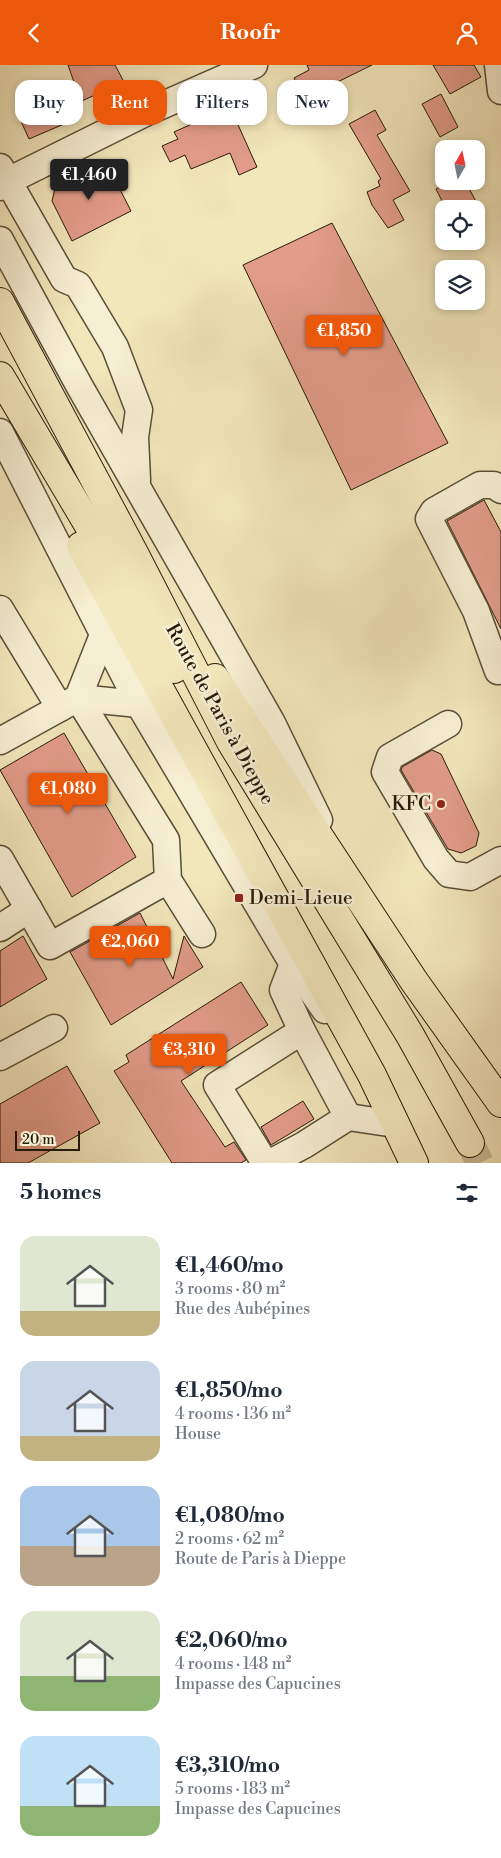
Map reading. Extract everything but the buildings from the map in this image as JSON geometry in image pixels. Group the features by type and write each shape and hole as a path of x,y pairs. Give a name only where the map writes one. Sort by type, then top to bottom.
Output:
{"main road":[{"name":"Route de Paris à Dieppe","path":"0,303 135,555 231,742 410,1035 465,1146 208,727 0,376"},
{"path":"0,402 372,1075 414,1163"},
{"path":"135,555 414,981 501,1103"}],"street":[{"path":"137,486 135,437 139,410 115,347 78,285 64,279 3,178 254,65"},
{"path":"498,65 501,91"},
{"path":"0,240 80,387 272,723 348,881"},
{"path":"0,431 139,704 293,964 372,1075"},
{"path":"498,671 476,611 429,519 434,511 480,485 494,485 501,490"},
{"path":"138,608 146,665"},
{"path":"0,609 166,840 168,880 202,934"},
{"path":"69,703 103,635"},
{"path":"0,741 69,703 139,704"},
{"path":"448,724 390,757 385,772 436,859 449,874 470,877 501,860"},
{"path":"0,859 50,946 168,880"},
{"path":"0,929 29,909"},
{"path":"293,964 283,990 302,1031 348,1117"},
{"path":"0,1057 54,1028"},
{"path":"265,1163 217,1085 302,1031"},
{"path":"270,1163 304,1145 348,1117 395,1124"}],"tunnel":[{"path":"470,1143 480,1163"}],"place":[{"name":"KFC","path":"441,804"},
{"name":"Demi-Lieue","path":"239,898"}]}
